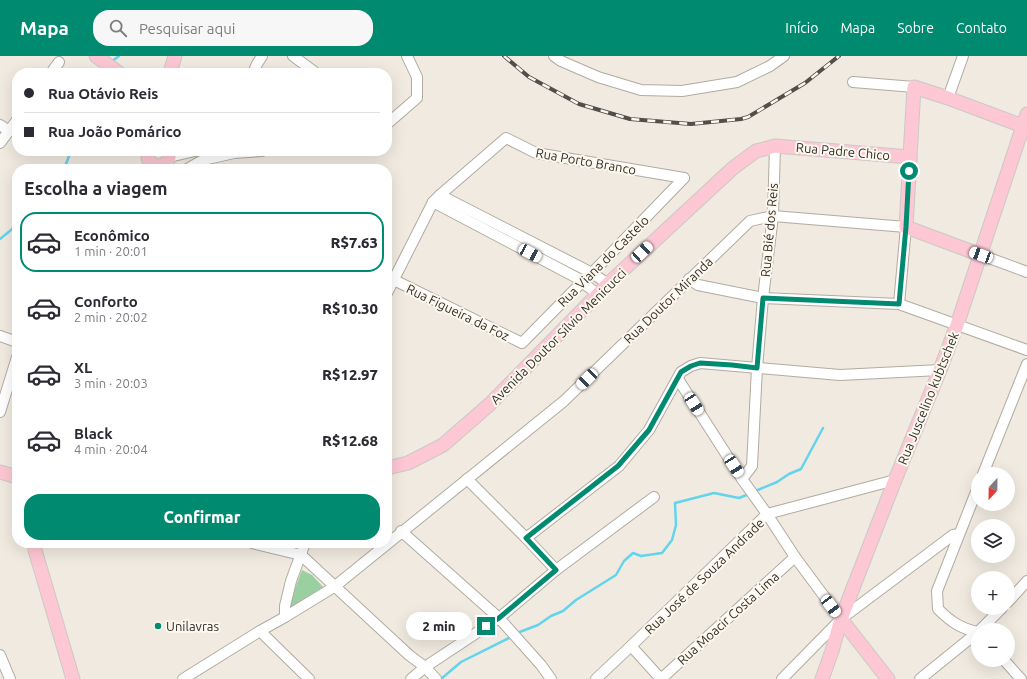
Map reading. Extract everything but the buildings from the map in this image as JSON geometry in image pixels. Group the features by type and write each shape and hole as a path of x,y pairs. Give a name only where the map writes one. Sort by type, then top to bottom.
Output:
{"main road":[{"path":"96,56 112,68"},
{"path":"172,68 176,56"},
{"path":"981,255 906,227 914,87 1026,123"},
{"name":"Rua Juscelino kubtschek","path":"822,679 832,651 840,619 958,325 1026,123"},
{"name":"Rua Padre Chico","path":"775,146 910,157"},
{"name":"Avenida Doutor Sílvio Menicucci","path":"392,467 408,463 443,445 490,404 608,284 733,168 756,151 775,146"},
{"path":"0,472 12,476"},
{"path":"35,548 73,679"},
{"path":"840,619 888,679"}],"street":[{"path":"255,68 262,56"},
{"path":"293,56 309,68"},
{"path":"392,120 417,98 417,77 408,56"},
{"path":"554,56 561,61 598,77 641,90 682,91 737,82 770,66 784,56"},
{"path":"948,98 963,56"},
{"path":"55,68 59,62"},
{"path":"853,82 914,87"},
{"path":"0,125 9,131"},
{"path":"0,143 12,127"},
{"name":"Rua Porto Branco","path":"392,284 437,199 506,138 536,154 684,178"},
{"name":"Rua Bié dos Reis","path":"742,479 752,466 757,368 763,298 773,216 775,146"},
{"path":"156,161 187,156"},
{"path":"191,164 197,156"},
{"name":"Rua Viana do Castelo","path":"522,343 684,178"},
{"path":"437,199 496,229 535,244 592,273 608,284"},
{"name":"Rua Doutor Miranda","path":"392,538 564,401 750,221 773,216 906,227"},
{"path":"899,304 906,227"},
{"path":"496,229 530,253 583,281 598,294"},
{"path":"530,253 535,244"},
{"path":"981,255 1027,272"},
{"path":"560,269 566,260"},
{"path":"689,279 698,285 763,298 899,304 1027,350"},
{"name":"Rua Figueira da Foz","path":"394,280 522,343"},
{"path":"0,336 12,340"},
{"path":"526,538 618,466 649,430 681,372 691,366 700,363 840,375 940,370"},
{"path":"986,467 1027,364"},
{"path":"0,412 12,373"},
{"path":"678,379 795,558 840,619"},
{"path":"467,479 556,570"},
{"name":"Rua José de Souza Andrade","path":"596,679 767,514 895,480"},
{"path":"411,679 425,667 499,618 556,570 654,497"},
{"path":"971,504 937,591 938,609 949,620 971,630"},
{"path":"401,531 499,618 551,679"},
{"path":"782,679 840,619 953,535 959,534"},
{"path":"272,548 300,555 409,655 425,667 436,679"},
{"path":"285,617 285,606 291,581 303,548"},
{"name":"Rua Doutor Miranda","path":"183,679 334,586 380,548"},
{"name":"Rua Moacir Costa Lima","path":"661,679 795,558"},
{"path":"1015,594 1027,581"},
{"path":"851,593 856,602 863,602"},
{"path":"987,623 995,615"},
{"path":"260,631 309,679"},
{"path":"920,679 971,638"},
{"path":"818,643 824,641 830,644 832,651"},
{"path":"631,646 661,679"},
{"path":"0,655 10,679"},
{"path":"1010,667 1021,679"}],"green space":[{"path":"302,570 312,575 323,587 287,610"}],"waterway":[{"path":"111,62 119,56"},
{"path":"66,164 69,156"},
{"path":"0,239 12,229"},
{"path":"753,492 777,482 789,474 801,469 823,428"},
{"path":"517,633 538,625 551,616 563,611 576,600 616,575 624,561 633,553 641,556 662,553 672,540 676,525 675,503 714,493 739,498 749,494"},
{"path":"441,679 461,662 511,637"}],"railway":[{"path":"504,56 529,77 579,104 630,119 691,124 748,117 805,83 839,56"}],"place":[{"name":"Unilavras","path":"158,626"}],"route":[{"path":"486,626 499,618 556,570 526,538 618,466 649,430 681,372 700,363 757,368 763,298 899,304 906,227 909,171"}]}
